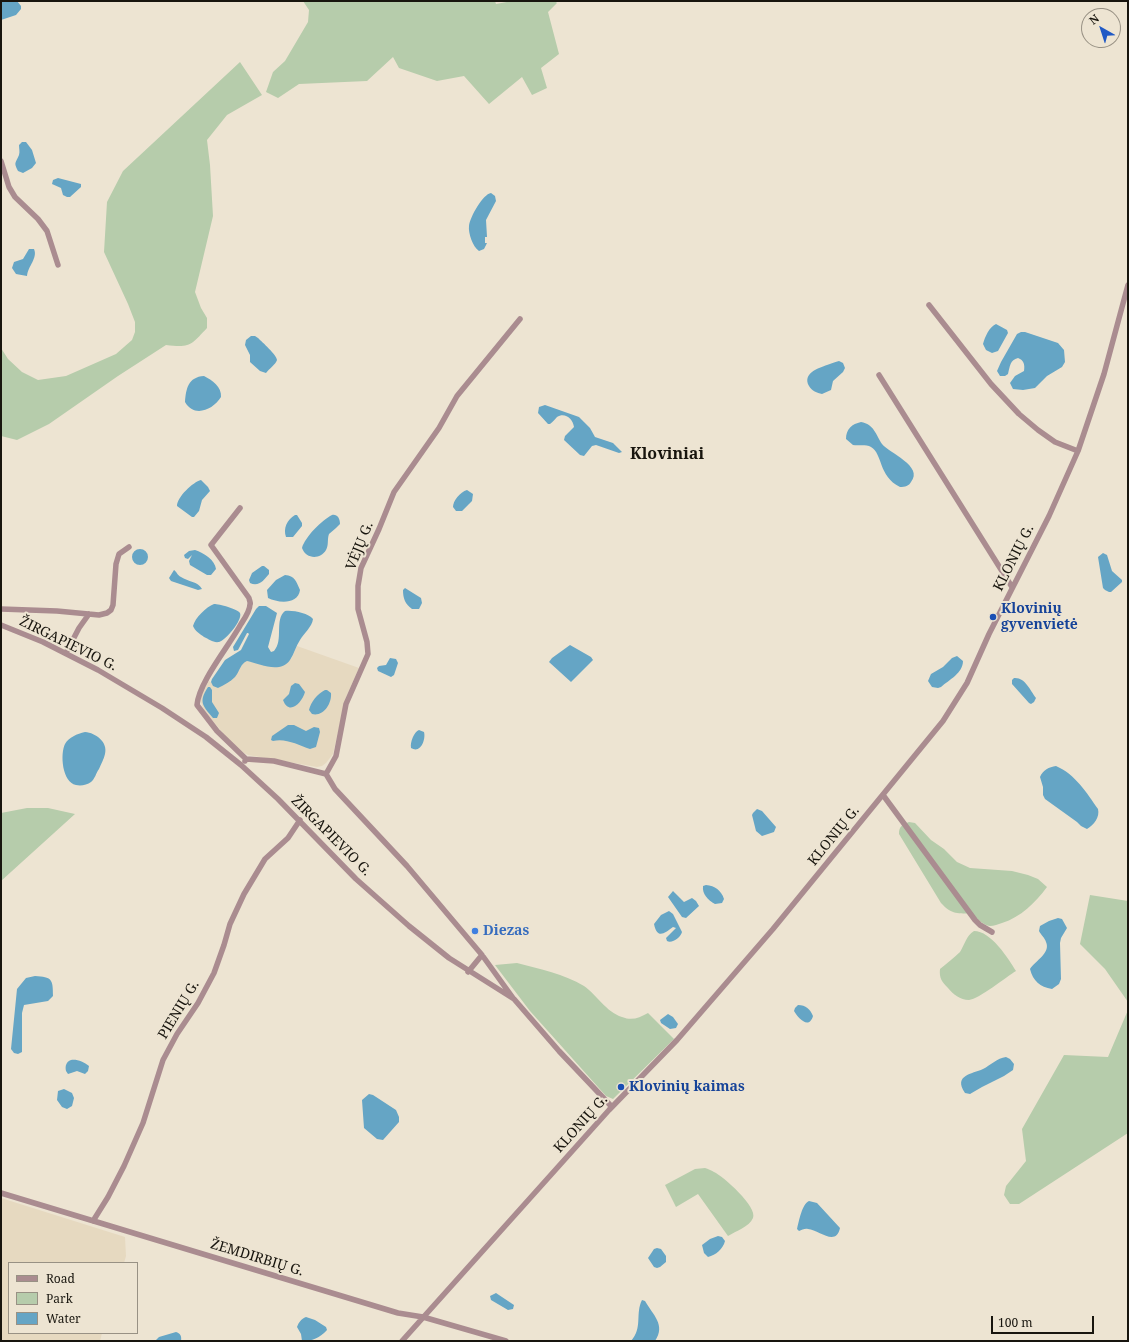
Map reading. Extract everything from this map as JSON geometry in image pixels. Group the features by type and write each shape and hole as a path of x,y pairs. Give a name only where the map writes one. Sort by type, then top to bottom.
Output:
{"street":[{"path":"1,161 9,187 15,197 38,219 46,231 58,265"},
{"name":"KLONIŲ G.","path":"402,1341 612,1107 677,1040 773,929 944,722 966,683 1012,587 1049,516 1078,450 1104,374 1128,285"},
{"path":"929,305 992,384 1019,414 1055,442 1078,450"},
{"name":"VĖJŲ G.","path":"326,774 336,756 346,704 368,654 367,642 358,609 358,586 362,568 394,492 439,428 458,396 520,319"},
{"path":"879,375 1012,587"},
{"path":"240,508 211,545 249,598 251,604 234,637 206,680 197,697 197,705 217,731 246,759 274,761 326,774 335,789 407,866 482,955 514,999"},
{"path":"1,609 57,611 100,615 107,613 111,610 113,604 116,564 119,554 129,547"},
{"path":"66,653 79,628 89,614"},
{"name":"ŽIRGAPIEVIO G.","path":"1,625 66,653 104,673 206,737 241,765 278,799 356,879 409,926 468,972 514,999 559,1051 612,1107"},
{"path":"241,765 246,759"},
{"path":"883,795 975,920 980,925 992,932"},
{"name":"PIENIŲ G.","path":"93,1221 108,1197 124,1166 143,1123 163,1060 198,1003 214,973 230,924 244,894 265,860 288,838 300,820"},
{"path":"468,972 482,955"},
{"name":"ŽEMDIRBIŲ G.","path":"1,1193 398,1313 423,1317 506,1341"}],"shaded area":[{"path":"297,646 359,668 346,697 333,754 326,763 317,767 248,755 244,753 227,738 204,710 200,700 200,696 209,681 218,688 235,676 244,662 247,661 272,667 291,659"},
{"path":"1,1198 125,1237 126,1256 124,1262 8,1262 8,1334 102,1334 100,1341 1,1341"}],"green space":[{"path":"303,1 495,1 496,4 512,1 555,1 557,3 548,12 559,54 541,68 547,88 532,95 522,77 489,104 464,76 437,81 399,68 393,57 367,81 299,84 278,98 266,92 273,72 285,61 308,22 309,10"},
{"path":"240,62 262,95 227,115 207,140 213,216 195,292 201,308 207,318 207,328 194,342 190,344 181,346 166,345 49,424 17,440 1,436 1,348 8,359 22,372 38,380 66,376 116,354 132,340 135,332 135,322 104,252 107,202 123,171"},
{"path":"27,808 48,808 75,814 1,881 1,813"},
{"path":"909,822 915,823 931,840 944,849 957,862 970,868 1012,871 1028,875 1038,879 1047,887 1038,899 1021,913 1009,920 990,926 978,920 973,914 959,913 949,910 941,903 899,834 901,826"},
{"path":"1090,895 1128,901 1128,1002 1105,969 1080,944"},
{"path":"974,931 987,935 993,940 1016,971 979,996 966,1000 954,994 944,984 941,980 940,969 960,952 967,938"},
{"path":"517,963 552,972 584,986 616,1015 629,1019 648,1013 674,1039 613,1099 606,1096 530,1011 495,965"},
{"path":"1128,1010 1128,1133 1019,1204 1010,1204 1004,1195 1006,1186 1026,1161 1022,1129 1064,1055 1108,1057"},
{"path":"705,1168 732,1185 745,1200 753,1213 753,1218 749,1224 728,1236 698,1194 676,1207 665,1185 695,1169"}],"water":[{"path":"1,1 17,1 21,6 21,9 16,15 1,20"},
{"path":"22,142 26,142 32,150 36,163 32,168 23,173 18,171 15,164 19,154 19,145"},
{"path":"58,178 81,184 81,187 70,197 67,197 63,195 61,188 52,184 53,180"},
{"path":"491,193 495,196 496,201 486,220 487,237 485,237 485,243 487,243 484,249 479,251 471,240 469,226 477,206 484,197"},
{"path":"29,249 34,249 35,256 27,276 16,274 12,268 14,262 23,259"},
{"path":"996,324 1007,330 1008,333 998,351 992,353 986,350 983,344 989,330"},
{"path":"1021,332 1058,343 1064,350 1065,362 1062,367 1047,376 1035,388 1023,390 1013,389 1010,383 1015,376 1024,371 1022,360 1018,358 1013,360 1008,374 1005,376 1000,376 997,371 1017,334"},
{"path":"251,336 258,338 272,352 277,360 266,373 260,371 250,362 250,355 245,345 246,340"},
{"path":"839,361 843,363 845,368 843,372 833,381 831,390 822,394 816,392 809,386 807,381 812,372"},
{"path":"204,376 218,387 221,397 218,402 208,409 198,411 193,410 185,402 187,388 191,381"},
{"path":"545,405 579,417 590,428 595,437 613,443 622,452 619,453 596,445 592,446 584,456 580,455 564,440 565,436 574,427 572,421 563,415 557,417 550,424 548,424 538,413 539,407"},
{"path":"861,422 872,427 882,444 909,465 914,476 909,484 900,487 893,482 884,471 875,450 871,447 853,445 846,439 847,432 850,428"},
{"path":"201,480 210,491 202,500 199,511 194,517 192,517 177,506 180,498 186,490"},
{"path":"467,490 473,494 472,501 462,511 456,511 453,507 454,502 459,495"},
{"path":"295,515 297,515 302,523 302,526 293,537 286,537 286,524"},
{"path":"332,515 338,517 340,524 329,534 326,550 317,557 310,556 304,552 302,548 304,544 310,534"},
{"path":"137,549 143,549 148,554 146,563 143,565 137,565 132,560 132,554"},
{"path":"195,550 205,555 214,563 216,569 211,575 207,575 190,565 189,561 192,555 188,559 185,558 184,555 189,551"},
{"path":"1103,553 1107,555 1112,571 1122,580 1122,582 1111,592 1103,588 1098,557"},
{"path":"262,566 269,570 269,574 259,583 250,583 249,580 252,573"},
{"path":"174,570 184,579 198,584 202,589 198,590 171,581 169,578"},
{"path":"285,575 291,576 295,580 300,590 296,598 287,602 282,602 268,598 267,590 276,580"},
{"path":"405,588 421,598 422,603 419,609 412,609 406,603 403,593"},
{"path":"214,604 232,608 240,613 239,620 233,630 219,642 204,637 196,631 193,626 201,613"},
{"path":"259,606 266,606 277,613 268,647 271,652 274,651 277,646 280,620 285,611 304,614 313,619 310,627 302,637 293,655 286,664 270,667 247,661 240,668 237,675 225,685 218,688 213,686 211,682 212,679 225,660 241,650 249,634 248,633 238,650 234,651 233,647"},
{"path":"570,645 591,657 593,660 571,682 549,662 552,658"},
{"path":"957,656 963,661 961,669 958,673 941,687 932,687 928,681 931,674 943,667 952,658"},
{"path":"390,658 396,659 398,663 394,675 391,677 378,671 377,668 379,666 386,665"},
{"path":"1014,678 1018,678 1027,685 1036,698 1034,702 1031,704 1029,703 1012,684 1012,680"},
{"path":"295,683 299,684 305,692 298,704 289,707 283,700 289,694 291,686"},
{"path":"208,687 212,690 212,702 219,713 217,718 213,718 203,704 203,696"},
{"path":"325,690 331,693 330,701 326,709 320,714 312,714 309,710 311,704 317,696"},
{"path":"288,725 294,725 306,731 314,727 319,728 320,732 316,747 310,749 283,740 271,740 272,736"},
{"path":"419,730 424,732 422,745 418,749 411,748 414,735"},
{"path":"85,732 97,736 103,742 105,746 105,754 92,781 86,785 76,785 71,783 65,773 63,767 63,749 65,744 71,738"},
{"path":"1056,766 1063,769 1075,779 1085,790 1098,809 1096,820 1087,829 1045,799 1043,795 1043,787 1040,777 1046,769"},
{"path":"757,809 762,811 776,827 774,832 762,836 756,831 752,815"},
{"path":"706,885 715,887 719,891 724,899 722,903 715,904 708,899 703,889 703,886"},
{"path":"673,891 684,902 692,898 699,906 686,918 682,917 668,897"},
{"path":"669,911 673,914 682,932 676,940 671,942 667,941 666,938 676,928 673,927 667,932 661,934 657,932 654,924 661,915"},
{"path":"1058,918 1062,919 1067,928 1061,938 1060,943 1061,979 1059,984 1052,989 1044,987 1038,983 1033,977 1030,969 1042,957 1047,946 1039,931 1040,926"},
{"path":"35,976 48,978 52,982 53,996 48,1001 24,1005 22,1013 22,1052 18,1054 14,1053 11,1049 17,989 26,978"},
{"path":"798,1005 801,1005 811,1011 813,1016 809,1022 806,1022 798,1017 794,1011"},
{"path":"668,1014 673,1017 678,1024 676,1028 670,1029 661,1023 660,1020"},
{"path":"1006,1057 1014,1064 1013,1070 970,1094 965,1093 961,1082 965,1076 983,1069"},
{"path":"71,1060 83,1062 89,1066 88,1071 85,1074 77,1071 68,1074 66,1071 66,1066"},
{"path":"64,1089 72,1093 74,1098 72,1106 67,1109 62,1107 57,1100 58,1091"},
{"path":"369,1094 396,1110 399,1117 399,1122 383,1140 377,1139 364,1128 362,1100"},
{"path":"809,1201 817,1203 840,1228 838,1234 831,1237 812,1230 804,1229 799,1231 797,1229 804,1206"},
{"path":"718,1236 722,1237 725,1241 723,1247 714,1255 708,1257 704,1253 702,1245 710,1239"},
{"path":"654,1249 661,1249 666,1256 666,1262 657,1268 654,1267 648,1258"},
{"path":"496,1293 514,1305 513,1309 508,1310 491,1300 490,1296"},
{"path":"642,1300 645,1301 659,1325 658,1335 655,1341 631,1341 637,1331 639,1310"},
{"path":"306,1317 315,1320 326,1327 327,1330 316,1338 302,1341 301,1334 297,1327 300,1321"},
{"path":"176,1332 179,1333 181,1341 155,1341 159,1337"}],"place":[{"name":"Klovinių gyvenvietė","path":"993,617"},
{"name":"Diezas","path":"475,931"},
{"name":"Klovinių kaimas","path":"621,1087"}],"district":[{"name":"Kloviniai","path":"667,454"}]}
